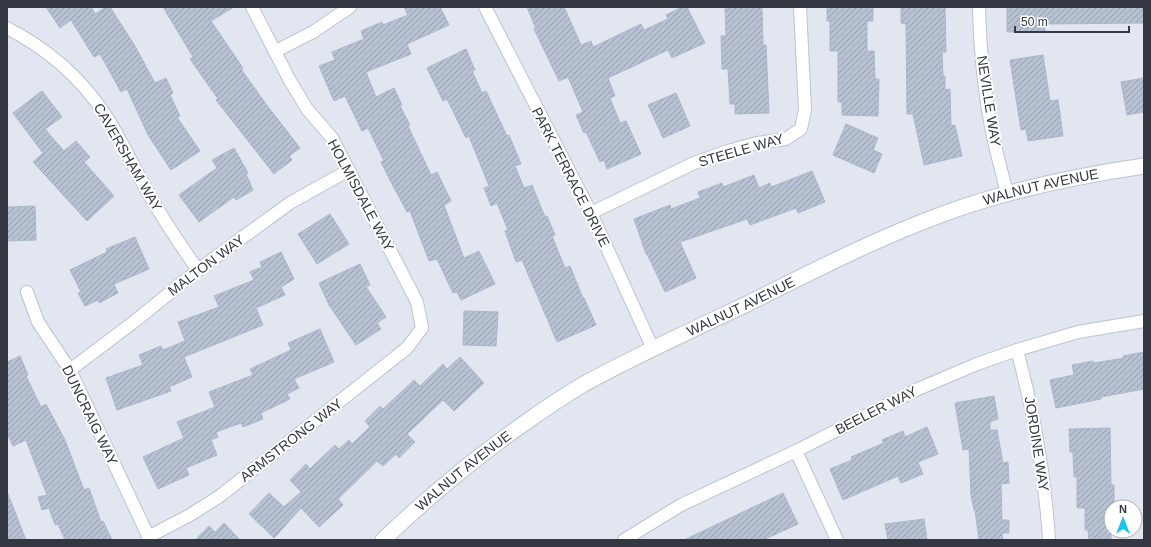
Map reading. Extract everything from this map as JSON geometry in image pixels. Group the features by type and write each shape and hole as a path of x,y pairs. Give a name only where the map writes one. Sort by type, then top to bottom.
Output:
{"street":[{"name":"HOLMISDALE WAY","path":"252,7 276,51 289,79 307,109 332,138 349,170 417,302 422,328"},
{"path":"276,51 313,32 350,7"},
{"name":"PARK TERRACE DRIVE","path":"485,7 591,213 653,349"},
{"name":"STEELE WAY","path":"591,213 694,163 735,149 786,139 801,128 805,110 800,7"},
{"name":"NEVILLE WAY","path":"979,7 984,80 990,122 1007,193"},
{"name":"CAVERSHAM WAY","path":"7,28 44,50 67,69 87,90 105,114 150,196 176,239 198,270"},
{"name":"WALNUT AVENUE","path":"383,540 452,477 531,419 583,385 653,349 876,241 944,214 1007,193 1085,175 1144,166"},
{"name":"MALTON WAY","path":"70,370 135,321 198,270 290,203 349,170"},
{"name":"DUNCRAIG WAY","path":"27,292 38,322 70,370 149,538"},
{"name":"BEELER WAY","path":"624,540 681,505 796,451 918,389 977,364 1017,350 1078,332 1144,321"},
{"name":"ARMSTRONG WAY","path":"149,538 190,516 220,496 407,348 422,328"},
{"name":"JORDINE WAY","path":"1017,350 1037,434 1044,476 1049,540"},
{"path":"796,451 837,540"}],"building":[{"path":"46,7 91,7 95,14 106,7 110,7 135,46 155,83 166,78 173,93 170,95 180,116 177,117 200,151 171,170 148,135 127,89 121,92 100,54 94,57 71,20 60,28"},
{"path":"163,7 234,7 211,21 243,68 241,69 300,148 289,156 292,160 274,174 216,100 218,99 190,59 193,57"},
{"path":"404,7 440,7 449,25 407,44 411,54 366,72 376,97 394,88 402,105 400,106 410,125 408,126 431,175 437,172 451,201 444,205 464,258 479,251 495,284 461,300 457,292 453,293 437,259 429,261 410,211 407,212 391,182 381,162 384,161 368,128 362,131 345,96 334,101 319,66 335,60 332,52 364,39 361,31 382,22 383,25 408,15"},
{"path":"527,7 564,7 581,45 591,41 593,47 641,24 644,30 668,19 666,15 682,7 687,7 705,43 672,58 668,50 608,78 615,96 610,98 620,123 626,121 641,154 607,169 604,160 600,162 576,115 583,112 568,77 559,81 534,29 536,29"},
{"path":"725,7 762,7 763,45 766,45 769,113 735,114 735,104 730,104 728,69 722,69 721,36 726,36"},
{"path":"827,7 873,7 873,21 867,21 867,51 874,51 875,79 879,79 878,116 842,115 842,102 838,102 838,51 830,51 830,21 827,21"},
{"path":"901,7 945,7 946,52 942,52 943,76 945,76 945,90 950,89 951,126 955,125 962,156 924,165 913,114 907,114 906,24 901,23"},
{"path":"1007,7 1144,7 1144,23 1045,24 1045,32 1007,32"},
{"path":"466,49 475,70 472,71 482,93 486,91 507,136 509,135 521,164 515,166 524,188 532,185 545,217 547,216 555,235 552,236 565,268 570,266 596,325 557,342 522,260 516,262 505,231 508,230 497,203 491,206 484,188 489,186 469,136 466,138 447,99 443,101 427,68"},
{"path":"1043,55 1050,101 1058,100 1063,136 1028,141 1026,129 1021,130 1010,60"},
{"path":"1144,78 1144,112 1127,115 1121,82"},
{"path":"42,91 62,117 45,129 64,151 76,141 90,157 84,162 114,196 87,221 33,162 43,153 13,113"},
{"path":"676,93 690,126 663,138 648,105"},
{"path":"846,124 878,138 873,150 882,154 874,173 833,155"},
{"path":"234,148 248,173 246,174 253,190 236,200 234,197 199,222 179,195 217,168 212,160"},
{"path":"812,171 825,202 798,213 796,208 750,225 747,219 680,242 696,278 665,292 646,254 634,219 670,205 671,209 700,198 698,192 722,183 723,187 754,175 759,188 770,183 771,187"},
{"path":"35,206 36,240 7,241 7,207"},
{"path":"330,214 349,244 317,264 298,234"},
{"path":"135,237 149,269 114,284 118,293 99,303 98,300 85,306 78,293 81,292 70,270 107,252 106,249"},
{"path":"281,252 294,279 281,287 285,295 256,308 263,325 184,357 192,377 169,387 171,391 117,410 106,378 143,365 139,355 161,346 163,350 185,341 178,322 219,307 214,296 254,280 250,272 262,267 260,262"},
{"path":"360,264 370,285 366,287 386,317 377,323 381,329 356,345 329,305 319,283"},
{"path":"464,311 498,312 496,346 463,345"},
{"path":"320,329 334,362 294,379 299,388 287,394 290,399 261,413 263,419 243,427 241,423 216,432 218,437 211,440 217,455 186,468 189,475 158,489 143,457 184,438 177,422 215,407 209,392 253,375 250,369 291,350 288,343"},
{"path":"1144,352 1144,389 1101,397 1101,399 1056,408 1050,380 1074,375 1072,365 1124,358 1123,356"},
{"path":"20,356 28,375 26,376 41,407 46,404 65,440 84,490 89,488 101,522 103,521 112,540 65,540 58,524 55,525 49,508 42,510 38,497 47,495 26,440 13,446 7,433 7,362"},
{"path":"460,357 484,383 454,411 443,400 407,434 415,442 399,458 396,454 383,466 377,461 338,499 343,505 319,527 301,508 274,538 249,514 269,493 284,507 301,492 290,480 306,464 310,469 335,445 339,449 349,440 352,444 370,427 365,421 380,406 383,409 414,380 420,386 443,364 447,369"},
{"path":"994,396 998,419 990,422 990,430 997,430 1003,463 1008,462 1009,483 1001,484 1002,520 1009,520 1009,533 1002,533 1003,540 979,540 975,510 971,495 969,449 963,450 955,403"},
{"path":"927,427 938,454 918,462 923,474 901,483 898,476 843,500 830,469 852,460 851,457 884,443 882,440 903,431 905,437"},
{"path":"1110,428 1111,485 1114,485 1114,499 1103,499 1103,539 1111,540 1089,540 1088,530 1085,530 1085,508 1077,508 1077,477 1074,477 1073,452 1070,452 1069,429"},
{"path":"783,493 798,524 763,540 684,540"},
{"path":"8,494 26,540 7,540"},
{"path":"924,519 927,540 888,540 885,524"},
{"path":"224,523 240,540 195,540 209,526 215,532"}]}
